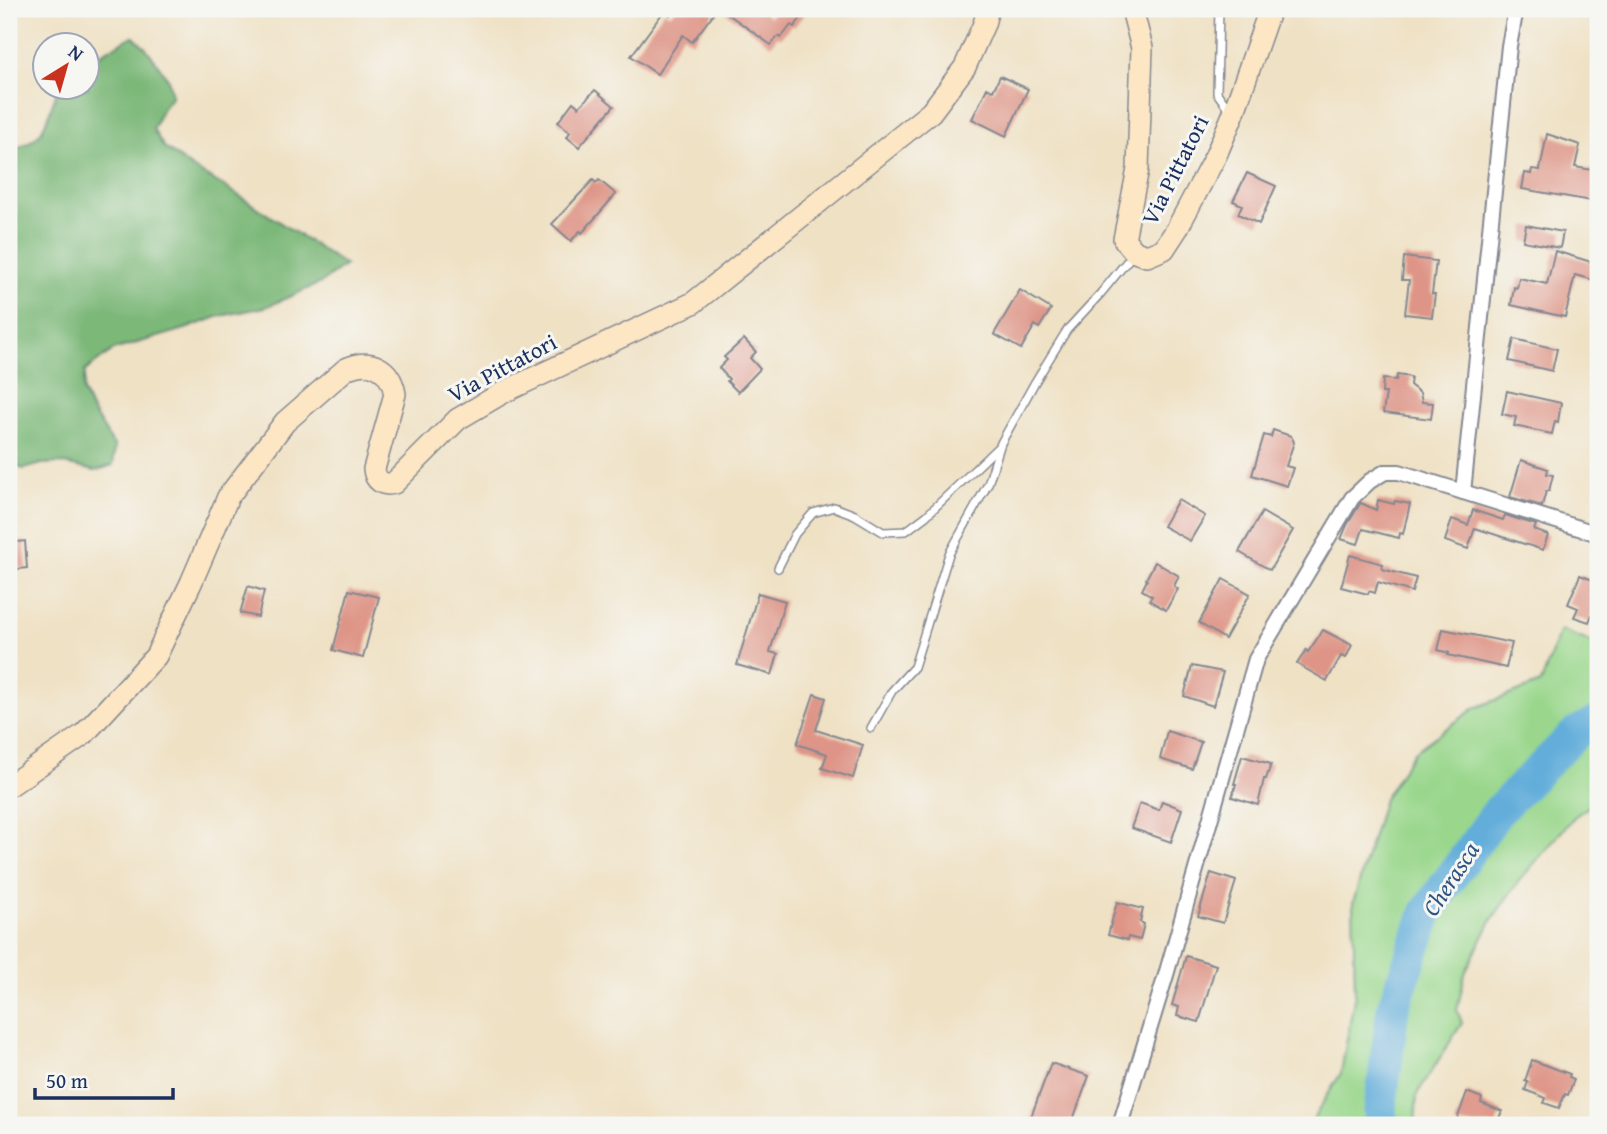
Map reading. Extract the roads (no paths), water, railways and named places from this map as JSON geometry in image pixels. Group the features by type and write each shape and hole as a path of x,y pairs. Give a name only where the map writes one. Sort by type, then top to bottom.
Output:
{"street":[{"name":"Via Pittatori","path":"9,786 84,734 156,656 228,497 285,422 346,369 354,365 373,365 389,376 394,385 395,394 373,469 380,482 394,483 458,419 504,392 693,303 931,112 965,67 988,9"},
{"name":"Via Pittatori","path":"1132,9 1142,48 1138,169 1124,239 1135,252 1147,256 1164,249 1216,155 1270,9"},
{"path":"1464,492 1509,46 1516,9"},
{"path":"1120,1125 1166,975 1256,659 1352,499 1370,481 1385,472 1399,471 1598,534"}],"lane":[{"path":"1219,9 1217,93 1233,115"},
{"path":"871,728 892,691 914,667 949,554 988,484 1000,445 1067,330 1135,252"},
{"path":"778,568 794,534 813,513 834,507 883,531 906,531 926,516 1000,445"}],"waterway":[{"name":"Cherasca","path":"1381,1125 1380,1109 1393,1008 1427,911 1499,810 1576,733 1598,722"}]}
